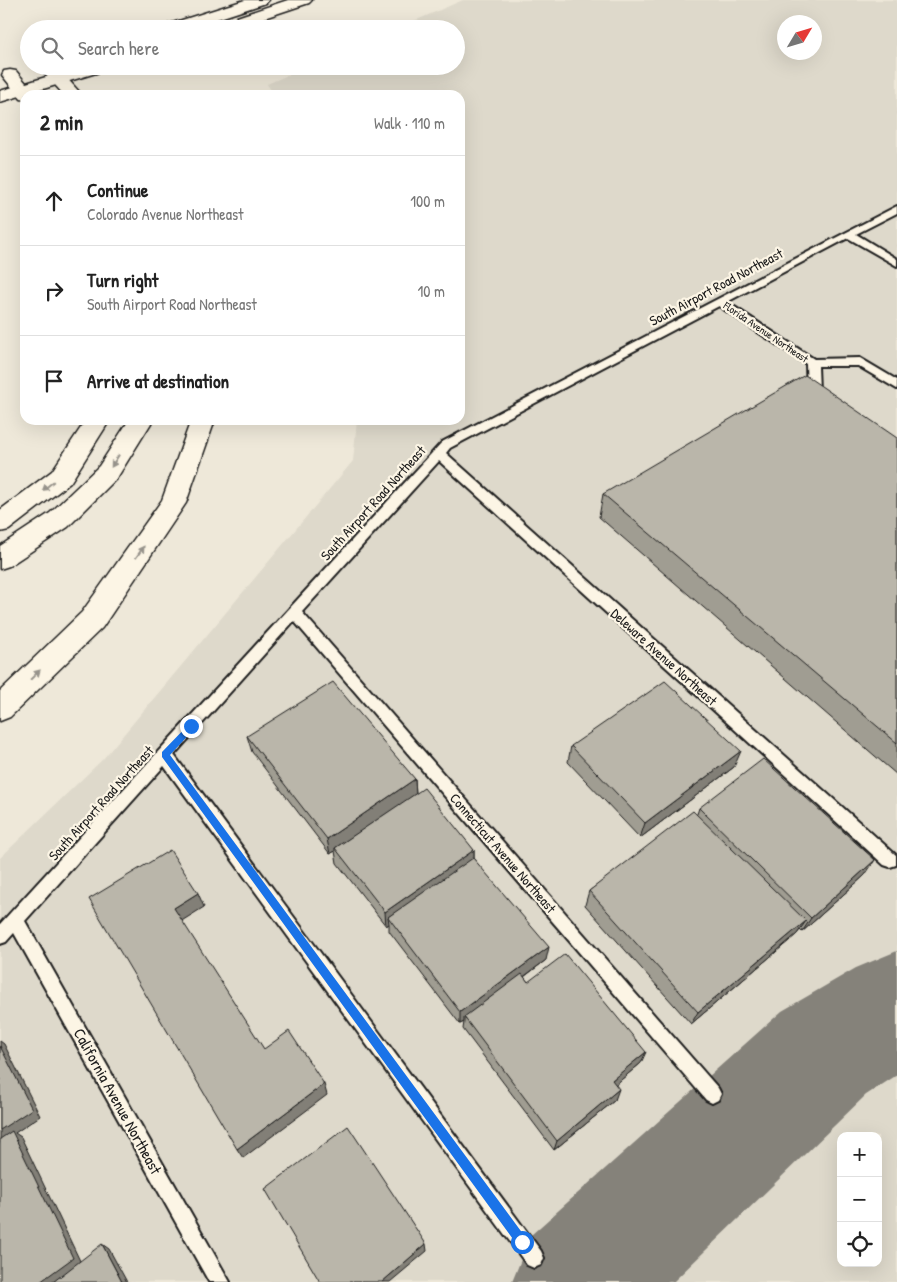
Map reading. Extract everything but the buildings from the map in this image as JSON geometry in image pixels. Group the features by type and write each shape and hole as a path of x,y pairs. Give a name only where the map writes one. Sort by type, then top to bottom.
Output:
{"main road":[{"path":"198,20 261,0"},
{"path":"243,20 304,0"},
{"path":"26,75 26,90"},
{"path":"42,75 59,79 69,90"},
{"path":"33,90 72,75"},
{"path":"0,97 20,94"},
{"path":"0,523 61,477 95,425"},
{"path":"0,560 59,520 108,472 138,425"},
{"path":"0,709 92,620 174,503 201,425"}],"lane":[{"name":"South Airport Road Northeast","path":"0,936 446,445 897,209"},
{"path":"848,234 897,263"},
{"name":"Florida Avenue Northeast","path":"720,302 812,363 860,362 897,386"},
{"name":"Florida Avenue Northeast","path":"812,363 813,392 828,403"},
{"name":"Deleware Avenue Northeast","path":"438,453 890,860"},
{"name":"Connecticut Avenue Northeast","path":"294,612 712,1094"},
{"path":"165,755 534,1258"},
{"name":"California Avenue Northeast","path":"15,919 220,1282"}],"shaded area":[{"path":"463,0 897,0 897,1282 0,1282 0,858 103,759 353,461 357,425 465,425 465,90 271,90 267,84 288,75 465,75 465,20 417,20"}],"taxiway":[{"path":"578,1282 824,1053 897,1009"}],"route":[{"path":"191,726 165,755 522,1242"}]}
